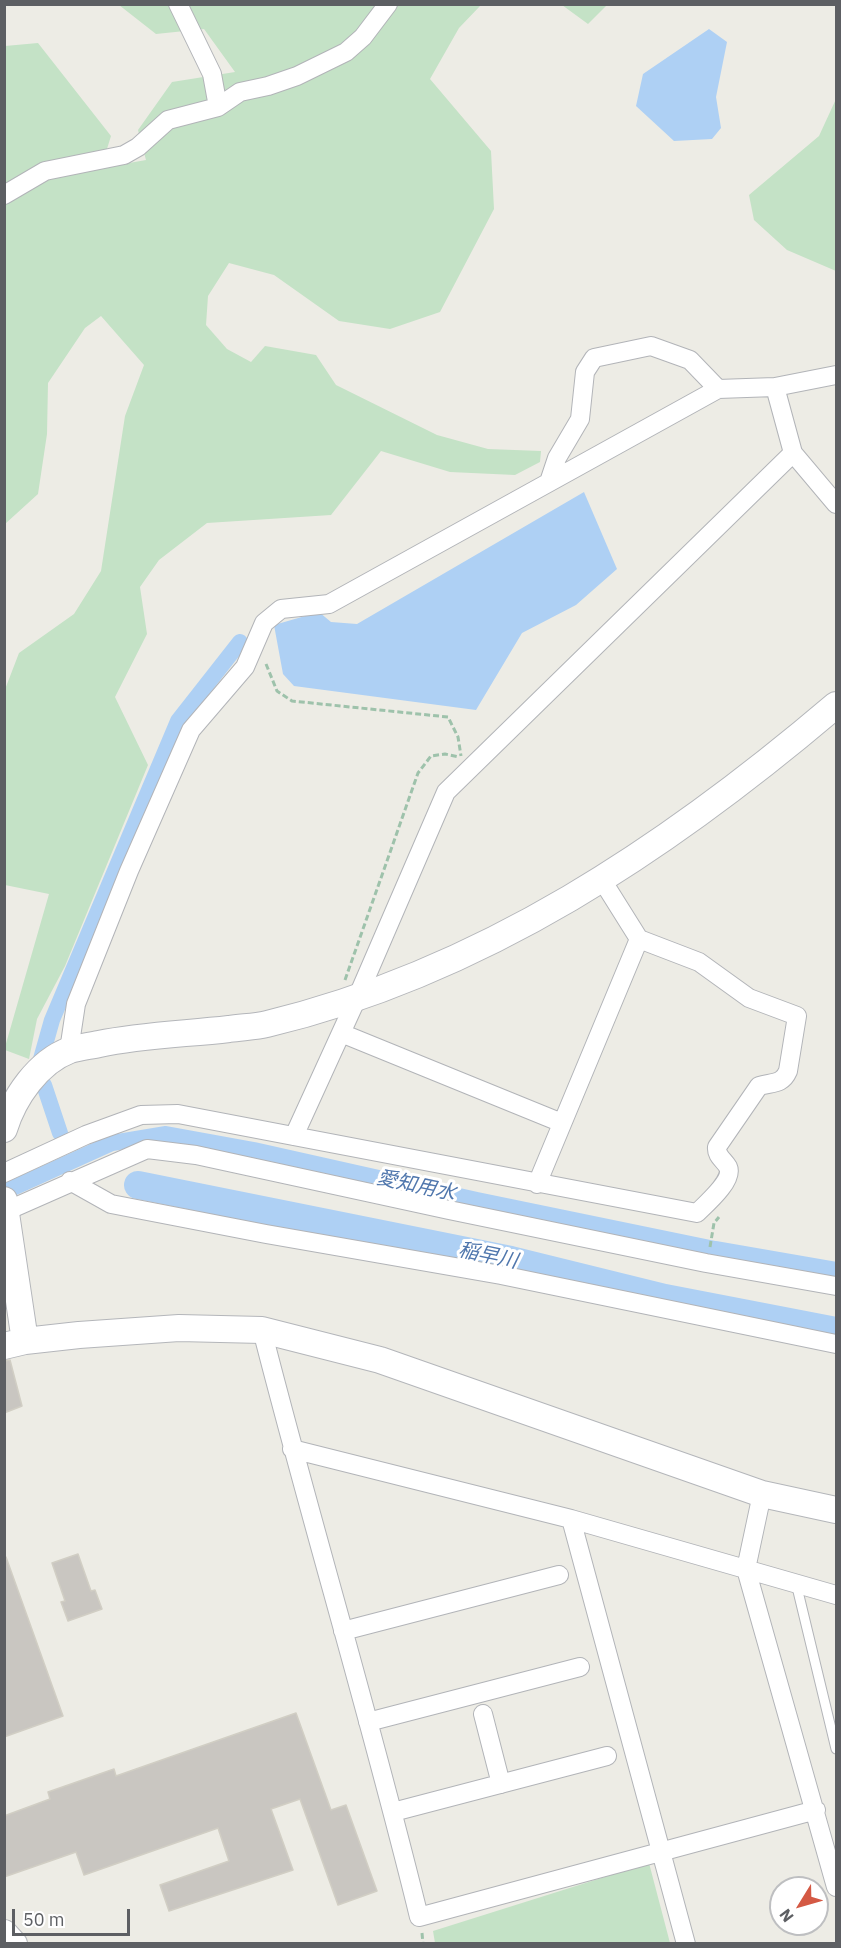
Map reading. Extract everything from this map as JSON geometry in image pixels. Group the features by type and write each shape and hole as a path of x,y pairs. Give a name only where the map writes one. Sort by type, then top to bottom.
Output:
{"street":[{"path":"178,4 212,74 218,107"},
{"path":"4,195 45,171 124,155 138,147 168,120 218,107 240,92 297,76 346,52 363,37 388,4"},
{"path":"549,482 557,458 580,419 585,372 594,358 651,346 690,360 717,389"},
{"path":"69,1050 76,1004 129,871 191,730 245,667 264,623 280,609 329,604 717,389 775,387 837,375"},
{"path":"775,387 793,453 837,504"},
{"path":"294,1136 341,1033 347,1001 446,792 464,764 793,453"},
{"path":"4,1129 8,1117 29,1080 69,1050 117,1040 265,1025 347,1001 438,965 541,915 602,880 689,822 837,705"},
{"path":"4,1173 86,1135 141,1115 178,1114 697,1213 725,1183 730,1173 717,1152 717,1147 759,1086 778,1083 784,1079 788,1071 797,1016 749,998 699,962 639,939 602,880"},
{"path":"537,1184 639,939"},
{"path":"341,1033 562,1124"},
{"path":"837,1286 706,1263 196,1155 147,1149 5,1207 15,1344 79,1335 178,1328 262,1330 380,1360 762,1494 837,1510"},
{"path":"70,1181 111,1204 513,1278 837,1344"},
{"path":"262,1330 292,1449 393,1812 419,1917 816,1810"},
{"path":"292,1449 571,1519 837,1595"},
{"path":"762,1494 746,1569 837,1887"},
{"path":"571,1519 686,1944"},
{"path":"343,1631 559,1575"},
{"path":"368,1722 580,1667"},
{"path":"483,1714 501,1784"},
{"path":"393,1812 607,1756"},
{"path":"4,1933 14,1944"}],"lane":[{"path":"796,1583 837,1749"}],"path":[{"path":"256,641 277,691 284,697 292,701 448,717 458,737 464,764"},
{"path":"347,1001 418,773 431,756 445,754 464,764"}],"green space":[{"path":"119,5 481,5 459,28 430,79 491,151 494,209 440,312 390,329 339,321 274,275 229,263 208,296 206,325 227,349 251,362 265,346 316,355 336,385 437,435 488,449 541,451 540,462 515,475 450,472 381,451 331,515 207,523 159,560 140,587 147,634 115,697 148,765 65,966 37,1019 29,1059 5,1050 5,1047 49,894 5,885 4,692 19,653 74,614 101,571 125,416 144,365 101,316 85,328 48,383 47,434 38,494 5,524 5,46 38,43 111,136 101,168 146,160 138,130 172,82 235,72 204,29 156,34"},
{"path":"562,5 607,5 588,24"},
{"path":"836,99 836,271 787,250 754,220 749,195 819,136"},
{"path":"649,1863 670,1943 435,1943 433,1931"}],"water":[{"path":"709,29 727,42 716,97 721,128 712,139 674,141 636,106 643,74"},
{"path":"584,492 617,569 576,605 522,633 476,710 294,686 283,674 274,625 319,612 331,622 357,624"}],"building":[{"path":"10,1360 22,1406 4,1413 4,1361"},
{"path":"78,1554 91,1591 95,1590 102,1609 68,1621 61,1602 65,1601 52,1563"},
{"path":"6,1557 63,1716 4,1737 4,1558"},
{"path":"296,1713 331,1810 346,1805 377,1891 338,1905 300,1799 271,1809 293,1870 169,1911 160,1885 229,1861 218,1828 84,1875 76,1852 4,1877 4,1816 50,1799 48,1792 114,1769 116,1776"}],"waterway":[{"path":"41,1059 52,1020 178,721 240,642"},
{"path":"44,1085 60,1133"},
{"name":"愛知用水","path":"4,1192 112,1143 166,1134 254,1150 477,1200 715,1249 836,1270"},
{"name":"稲早川","path":"138,1185 511,1260 665,1298 836,1331"}]}
